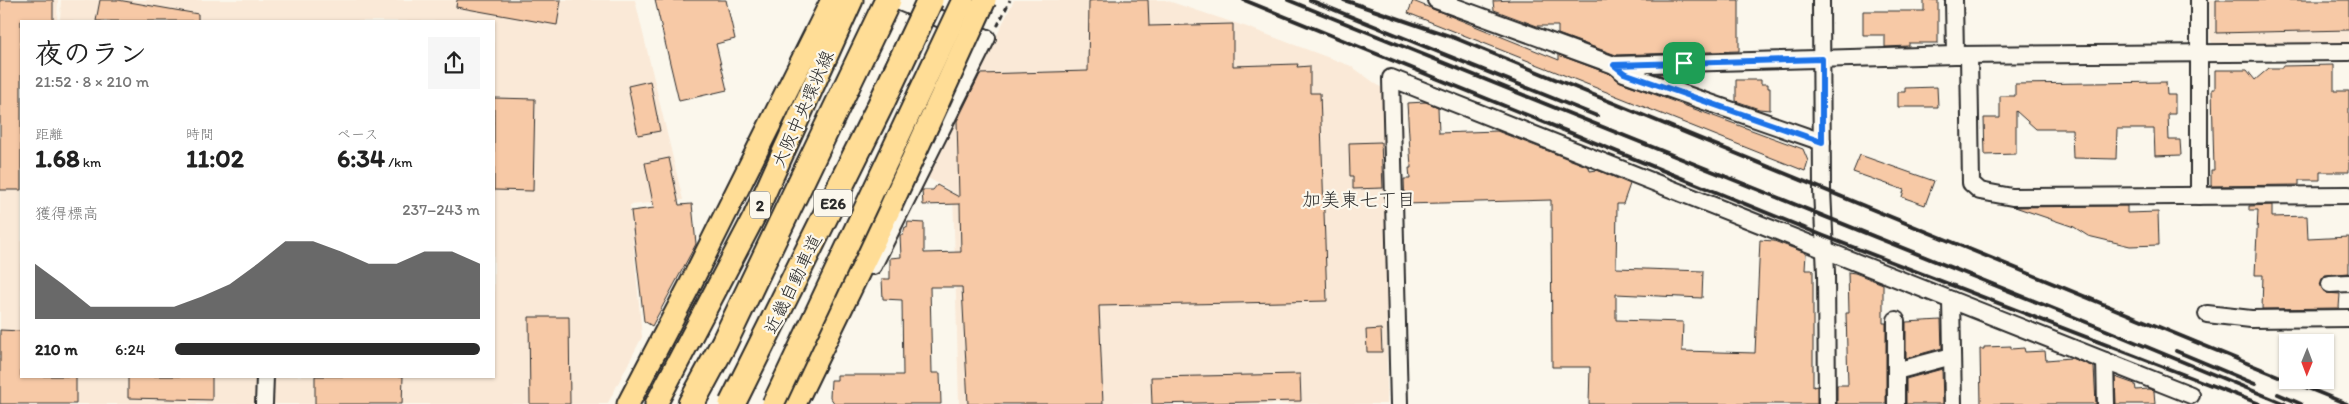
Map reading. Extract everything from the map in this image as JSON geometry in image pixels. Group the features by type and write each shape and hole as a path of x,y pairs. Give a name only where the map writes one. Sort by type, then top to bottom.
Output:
{"highway":[{"name":"近畿自動車道","path":"691,404 732,325 888,0"},
{"name":"近畿自動車道","path":"732,404 872,123 930,0"}],"main road":[{"name":"2","path":"628,404 690,285 832,0"},
{"name":"大阪中央環状線","path":"656,404 754,218 852,0"},
{"path":"773,404 963,0"},
{"path":"796,404 891,206 985,0"}],"street":[{"path":"690,285 711,228 821,0"},
{"path":"824,344 863,287 987,38 895,0"},
{"path":"1436,0 1614,65 1624,73 1822,142"},
{"path":"1821,0 1826,404"},
{"path":"1954,0 1962,55 1971,183 1980,191 2012,197 2349,195"},
{"path":"2199,0 2199,196"},
{"path":"1614,65 1962,55 2349,52"},
{"path":"1399,404 1391,78 2191,395"},
{"path":"2330,284 2349,283"},
{"path":"1951,300 1953,404"},
{"path":"2207,314 2251,319 2349,318"},
{"path":"1896,320 1896,404"},
{"path":"1896,371 1952,356"},
{"path":"2105,361 2106,404"},
{"path":"264,404 265,378"}],"path":[{"path":"998,25 1010,0"}],"shaded area":[{"path":"0,0 58,0 57,20 20,20 20,378 495,378 495,20 60,20 61,0 635,0 683,200 630,205 642,337 607,404 0,404"},
{"path":"1014,0 1165,0 1247,27 1351,66 1386,91 1387,404 959,404 953,192 928,178"},
{"path":"2210,0 2349,0 2349,45 2214,46 2210,39"}],"building":[{"path":"0,0 53,0 53,20 20,20 20,190 0,190"},
{"path":"100,0 118,0 198,14 198,20 96,20"},
{"path":"457,0 561,0 557,25 456,7"},
{"path":"655,0 726,0 735,39 716,44 727,90 679,101"},
{"path":"1148,0 1149,26 1233,24 1233,66 1298,64 1297,67 1310,66 1310,93 1320,93 1327,301 1099,306 1103,404 968,404 962,287 930,287 932,373 940,373 941,404 835,404 830,397 831,380 837,380 837,375 903,375 902,300 883,299 882,279 890,279 890,258 901,257 900,235 903,235 908,222 924,223 924,253 961,252 960,204 923,205 922,190 933,190 937,185 959,197 957,121 980,74 1088,71 1089,1"},
{"path":"1739,0 1739,51 1616,55 1558,34 1558,26 1537,26 1494,10 1493,1"},
{"path":"1924,0 1938,0 1938,43 1909,43 1909,46 1885,47 1885,35 1863,35 1863,11 1924,11"},
{"path":"2216,0 2349,0 2349,30 2216,33"},
{"path":"1413,1 1559,60 1559,55 1610,74 1621,82 1803,149 1808,161 1805,171 1408,13"},
{"path":"2334,65 2334,91 2349,91 2349,172 2320,172 2320,180 2299,180 2299,185 2211,186 2211,170 2214,170 2212,89 2215,89 2215,70 2247,70 2255,80 2269,68"},
{"path":"1685,73 1685,84 1657,74"},
{"path":"1736,80 1761,80 1761,84 1768,84 1768,88 1770,88 1770,110 1759,109 1736,101"},
{"path":"650,81 660,131 638,135 628,86"},
{"path":"2166,82 2167,95 2175,95 2175,114 2168,114 2169,140 2180,140 2181,155 2155,156 2154,129 2117,129 2116,159 2073,158 2072,129 2036,129 2016,111 2016,154 1985,155 1984,118 2000,118 2000,96 2015,96 2015,84"},
{"path":"1937,87 1938,107 1898,107 1898,92 1905,92 1905,88"},
{"path":"495,98 535,99 533,191 495,190"},
{"path":"1426,102 1438,107 1439,133 1497,131 1589,167 1590,171 1597,170 1630,184 1623,204 1617,204 1616,268 1703,271 1702,298 1616,294 1616,320 1683,322 1682,351 1755,353 1760,240 1774,241 1806,253 1805,270 1813,270 1813,387 1817,386 1817,404 1589,404 1590,367 1552,367 1551,200 1405,204 1404,179 1410,179 1409,168 1411,168 1407,103"},
{"path":"1381,142 1383,188 1353,189 1353,176 1350,176 1349,143"},
{"path":"1860,155 1934,181 1925,205 1902,197 1904,190 1853,172"},
{"path":"669,158 679,205 692,204 696,244 652,326 644,321 631,211 654,208 645,163"},
{"path":"2272,205 2272,217 2307,216 2308,239 2349,237 2349,273 2325,275 2320,284 2326,293 2340,294 2339,308 2262,309 2263,275 2255,275 2258,210 2249,210 2249,206"},
{"path":"2127,206 2127,213 2158,212 2159,245 2130,246 2088,236 2074,227 2015,207"},
{"path":"1848,272 1883,284 1883,323 1886,323 1886,404 1837,404 1837,385 1848,385 1846,313 1849,313"},
{"path":"529,317 569,317 570,404 530,404"},
{"path":"1941,320 1942,348 1906,358 1906,322"},
{"path":"1381,329 1382,352 1367,352 1366,330"},
{"path":"0,330 20,331 20,378 76,378 76,404 0,404"},
{"path":"2011,346 2011,349 2024,348 2025,352 2045,351 2046,360 2071,358 2094,367 2096,404 1981,404 1980,349 1984,349 1984,347"},
{"path":"1942,369 1943,404 1906,404 1906,379"},
{"path":"1300,374 1301,401 1152,404 1151,377"},
{"path":"2115,377 2135,384 2136,390 2149,389 2154,391 2155,404 2116,404"},
{"path":"128,378 212,378 212,400 128,398"},
{"path":"315,378 403,378 402,404 315,404"}],"railway":[{"path":"1244,0 1824,236 2260,404"},
{"path":"1288,0 2285,404"},
{"path":"1310,0 1597,116"},
{"path":"1344,0 1455,38 2279,376"},
{"path":"2176,351 2255,384"},
{"path":"2310,389 2347,404"},
{"path":"2278,394 2301,404"}],"district":[{"name":"加美東七丁目","path":"1359,199"}],"route":[{"path":"1822,59 1822,142 1624,73 1614,65 1684,63 1822,59"}]}
